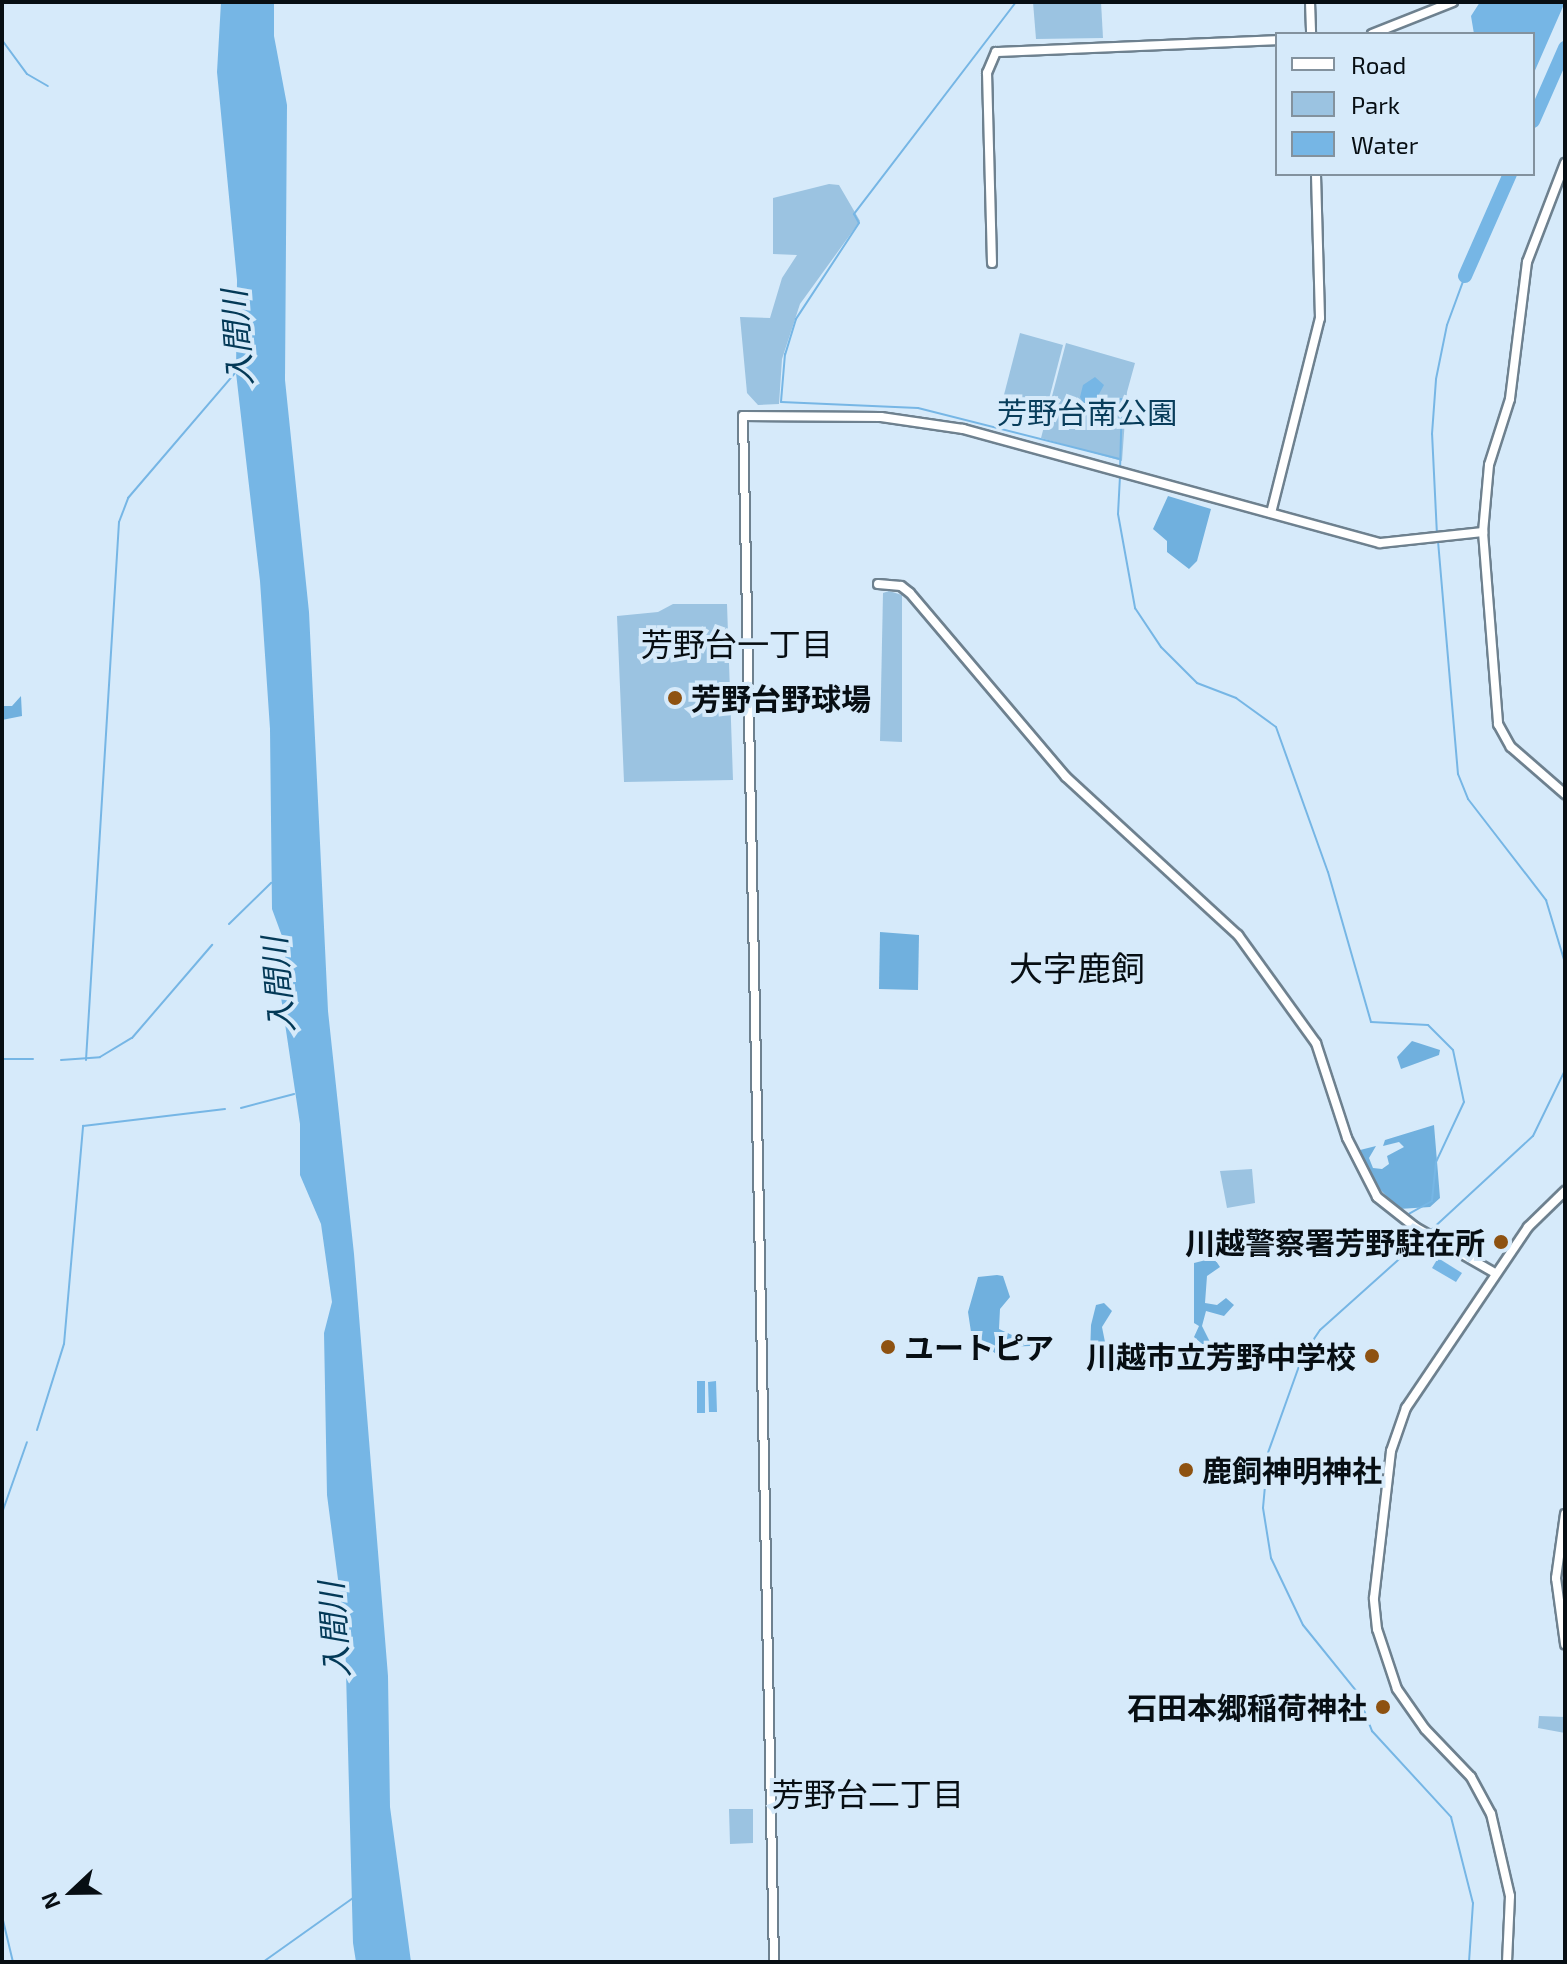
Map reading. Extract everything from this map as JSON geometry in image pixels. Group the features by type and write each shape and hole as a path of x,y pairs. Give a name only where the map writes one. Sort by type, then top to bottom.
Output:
{"street":[{"path":"1310,2 1311,32"},
{"path":"1377,32 1453,2"},
{"path":"992,263 987,73 996,52 1275,40"},
{"path":"1565,163 1532,240 1510,399 1487,474 1483,532 1498,724 1511,747 1565,794"},
{"path":"1271,513 1317,341 1316,176"},
{"path":"774,1962 743,416 881,417 949,426 1373,541 1430,539 1483,532"},
{"path":"878,584 901,586 910,593 1066,777 1238,935 1316,1043 1369,1185 1388,1208 1495,1273"},
{"path":"1507,1962 1510,1896 1491,1814 1471,1777 1402,1699 1381,1645 1374,1598 1398,1427 1414,1389 1528,1227 1565,1191"},
{"path":"1565,1514 1556,1578 1565,1644"}],"green space":[{"path":"1033,2 1101,2 1103,38 1036,39"},
{"path":"829,184 839,185 860,221 800,304 782,359 779,404 758,405 747,393 740,317 770,318 782,278 797,255 773,254 773,198"},
{"path":"1020,333 1063,345 1042,426 999,414"},
{"name":"芳野台南公園","path":"1066,343 1135,363 1127,392 1122,461 1041,438"},
{"path":"889,591 902,595 902,742 880,741 883,593"},
{"name":"芳野台野球場","path":"673,604 727,604 733,780 624,782 617,616 658,612"},
{"path":"1252,1169 1255,1203 1227,1208 1220,1171"},
{"path":"1539,1716 1565,1717 1565,1733 1538,1728"},
{"path":"729,1809 753,1809 753,1843 730,1844"}],"shaded area":[{"path":"1168,496 1211,509 1197,561 1189,569 1167,552 1167,541 1153,529"},
{"path":"21,696 22,716 2,720 2,706 12,706"},
{"path":"880,932 919,935 918,990 879,989"},
{"path":"1412,1041 1440,1050 1439,1055 1401,1069 1397,1057"},
{"path":"1434,1125 1440,1198 1430,1207 1399,1209 1371,1180 1356,1151 1376,1146 1369,1158 1373,1168 1382,1169 1389,1164 1387,1156 1404,1147 1399,1142 1383,1146 1385,1140"},
{"path":"1214,1258 1220,1267 1207,1276 1205,1303 1217,1305 1226,1298 1234,1305 1224,1316 1206,1311 1202,1326 1211,1344 1207,1348 1194,1337 1199,1326 1194,1323 1194,1263"},
{"path":"1003,1276 1010,1297 1000,1309 999,1329 1014,1336 1029,1333 1031,1341 1030,1346 1004,1347 997,1355 971,1332 968,1312 978,1277"},
{"path":"1104,1303 1112,1311 1102,1327 1106,1347 1098,1362 1090,1355 1091,1325 1096,1305"}],"water":[{"path":"221,2 274,2 274,36 287,105 285,380 309,612 328,1011 354,1254 388,1676 390,1807 411,1962 356,1962 353,1943 345,1633 327,1495 324,1333 332,1302 321,1224 300,1175 300,1124 281,997 286,947 272,909 270,729 260,581 236,373 237,280 217,72"},
{"path":"1480,2 1565,2 1535,70 1535,32 1474,32 1471,16"},
{"path":"1095,377 1104,385 1098,396 1107,399 1099,412 1086,408 1080,397 1083,385"},
{"path":"1438,1258 1462,1273 1456,1282 1432,1268"},
{"path":"697,1381 705,1381 705,1413 697,1413"},
{"path":"716,1381 717,1412 709,1412 708,1382"}],"waterway":[{"path":"1016,2 854,214 859,223 796,319 785,354 781,402 918,408 1119,459"},
{"path":"2,40 27,74 48,86"},
{"path":"1535,116 1565,48"},
{"path":"1465,276 1509,176"},
{"path":"1437,535 1432,434 1436,379 1447,325 1465,276"},
{"name":"入間川","path":"86,1060 119,522 128,498 236,372"},
{"path":"1107,399 1122,399 1120,470"},
{"path":"1120,476 1118,514 1135,608 1161,647 1197,683 1236,698 1276,727 1328,872 1371,1022 1428,1025 1453,1050 1464,1102 1436,1162 1432,1201 1409,1214"},
{"path":"1438,541 1458,774 1468,799 1546,900 1565,963"},
{"path":"229,924 271,883"},
{"path":"61,1060 100,1057 132,1038 212,945"},
{"path":"2,1059 33,1059"},
{"path":"1430,1231 1533,1136 1565,1070"},
{"path":"241,1108 294,1094"},
{"path":"37,1430 64,1344 83,1126 225,1109"},
{"path":"1426,1235 1320,1330 1303,1355 1268,1453 1263,1508 1271,1558 1303,1625 1357,1692 1372,1731 1451,1817 1473,1903 1469,1962"},
{"path":"2,1513 27,1442"},
{"path":"263,1962 353,1898"},
{"path":"2,1916 13,1962"}],"place":[{"name":"芳野台野球場","path":"675,698"},
{"name":"川越警察署芳野駐在所","path":"1501,1242"},
{"name":"ユートピア","path":"888,1347"},
{"name":"川越市立芳野中学校","path":"1372,1356"},
{"name":"鹿飼神明神社","path":"1186,1470"},
{"name":"石田本郷稲荷神社","path":"1383,1707"}],"district":[{"name":"芳野台一丁目","path":"737,643"},
{"name":"大字鹿飼","path":"1077,968"},
{"name":"芳野台二丁目","path":"868,1793"}]}
